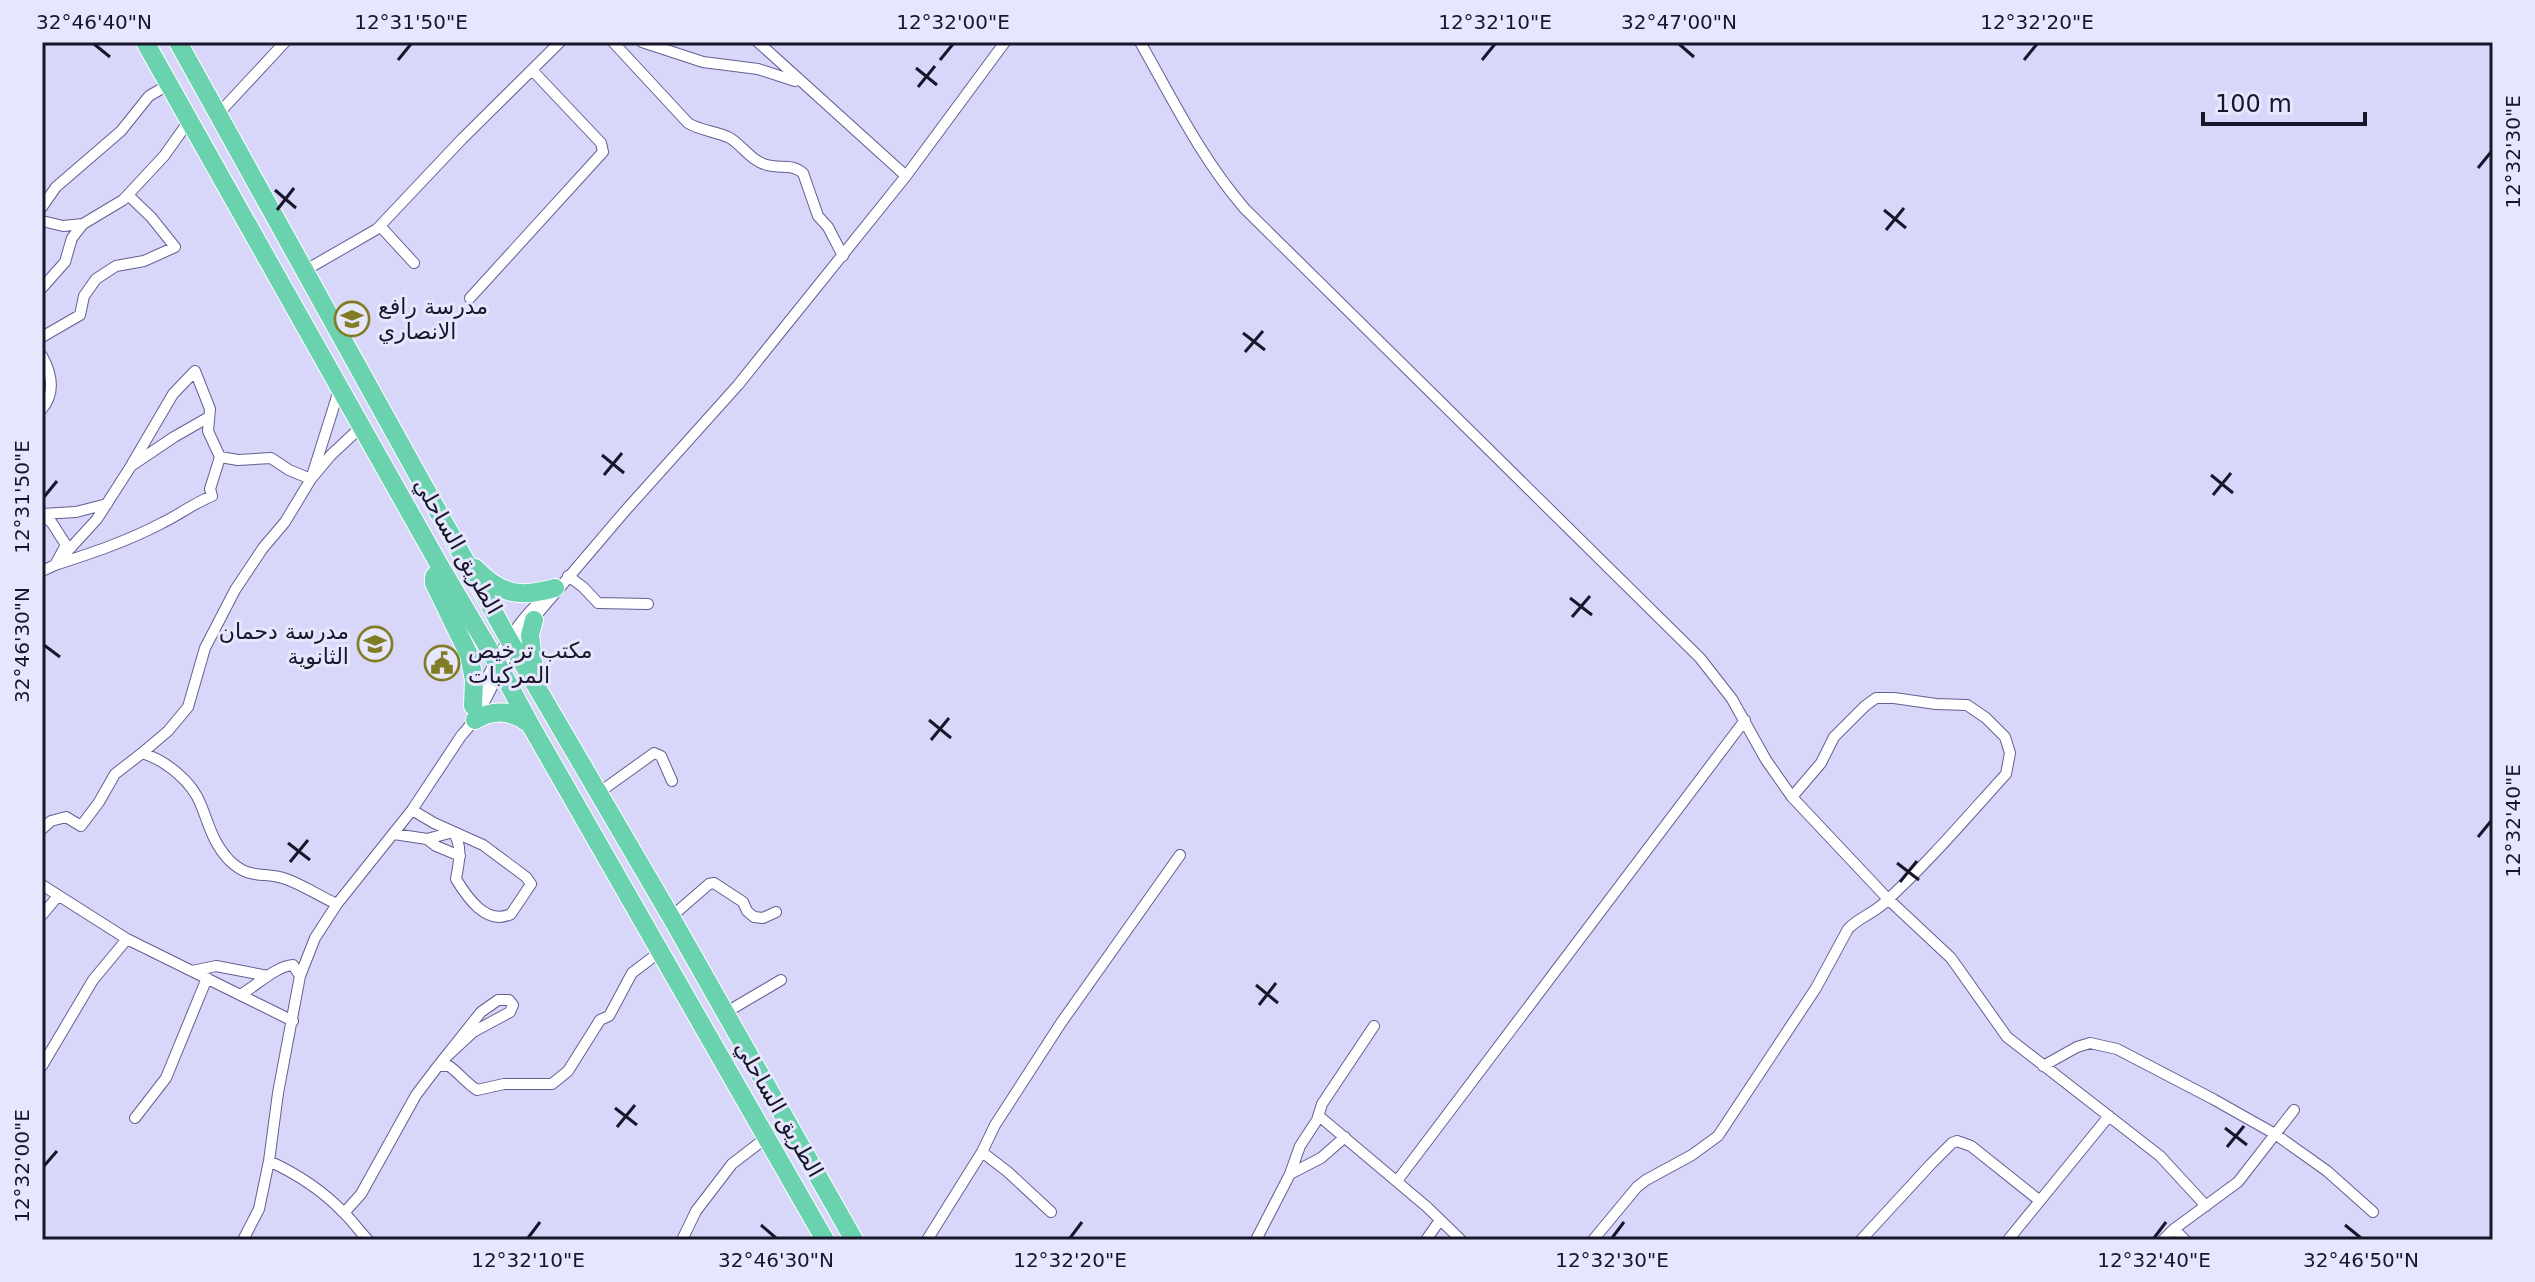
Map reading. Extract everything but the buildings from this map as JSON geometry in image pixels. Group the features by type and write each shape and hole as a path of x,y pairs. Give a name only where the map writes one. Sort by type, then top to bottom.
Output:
{"highway":[{"name":"الطريق الساحلي","path":"145,42 825,1240"},
{"name":"الطريق الساحلي","path":"185,46 304,271 510,641 854,1240"},
{"path":"462,554 485,578 505,590 525,595 562,582"},
{"path":"441,568 434,577 434,583 469,655 474,680 474,713 509,713 531,726"},
{"path":"534,620 530,643 537,687"}],"street":[{"path":"219,113 285,42"},
{"path":"304,271 380,226 560,42"},
{"path":"613,42 688,123 700,130 726,136 762,164 770,167 791,166 803,173 818,216 828,227 843,256"},
{"path":"642,42 703,62 758,69 803,84"},
{"path":"758,42 906,176"},
{"path":"510,641 534,620 562,582 738,385 906,176 1005,42"},
{"path":"1140,42 1197,144 1219,178 1245,209 1700,658 1745,720 1766,760 1792,797 1888,899 1951,958 1999,1028 2160,1156 2206,1206"},
{"path":"470,298 603,152 601,143 532,70"},
{"path":"42,207 56,187 121,131 149,96 168,85"},
{"path":"42,221 63,226 83,224 105,213 128,195 164,156 189,121"},
{"path":"42,337 80,315 84,296 96,279 116,266 144,261 175,247 128,195"},
{"path":"42,288 65,262 72,238 83,224"},
{"path":"380,226 414,263"},
{"path":"42,356 52,373 50,400 42,409"},
{"path":"42,571 110,547 212,496 210,489 220,457 208,431 210,409 195,371 173,394 97,519 55,565"},
{"path":"311,479 340,387"},
{"path":"131,466 209,417"},
{"path":"42,829 51,821 66,817 81,826 115,774 168,731 188,707 205,648 235,590 285,522 311,479 362,426"},
{"path":"220,457 238,460 271,458 311,479"},
{"path":"42,514 76,512 107,504"},
{"path":"42,514 66,545 55,565"},
{"path":"562,582 583,587 598,603 648,604"},
{"path":"243,1240 259,1209 300,976 315,938 337,904 412,810 461,736 527,613 562,582"},
{"path":"1593,1240 1637,1187 1718,1136 1816,988 1848,929 1888,899 2006,774 2010,753 2005,737 1967,705 1876,698 1834,737 1821,763 1792,797"},
{"path":"1397,1181 1745,720"},
{"path":"142,753 156,758 184,780 200,802 208,828 229,860 250,875 286,879 337,904"},
{"path":"597,794 654,753 661,756 672,781"},
{"path":"412,810 483,845 526,877 531,884 511,914 497,917 483,912 468,898 456,879 460,856 458,839 453,832"},
{"path":"394,834 427,839 453,832"},
{"path":"427,839 460,856"},
{"path":"927,1240 982,1152 995,1125 1061,1023 1180,855"},
{"path":"671,917 714,883 743,902 754,917 763,918 776,912"},
{"path":"42,885 127,939 293,1021"},
{"path":"42,915 58,896"},
{"path":"42,1066 93,980 127,939"},
{"path":"441,1062 462,1075 466,1083 477,1090 504,1084 552,1084 568,1071 600,1020 609,1016 632,973 661,951"},
{"path":"240,995 285,965 293,965 300,976"},
{"path":"192,971 216,966 268,976"},
{"path":"135,1118 166,1078 207,978"},
{"path":"725,1013 781,980"},
{"path":"344,1213 361,1194 416,1095 441,1062 481,1012 498,1000 509,1000 513,1005 510,1012 473,1032 441,1062"},
{"path":"1256,1240 1328,1093 1374,1026"},
{"path":"2043,1066 2090,1043 2117,1049 2275,1134 2327,1171 2373,1212"},
{"path":"2163,1240 2238,1182 2294,1110"},
{"path":"1319,1116 1461,1240"},
{"path":"2008,1240 2109,1116"},
{"path":"682,1240 696,1211 732,1164 767,1137"},
{"path":"1290,1174 1321,1158 1345,1137"},
{"path":"1861,1240 1931,1164 1957,1141 1971,1146 2040,1201"},
{"path":"982,1152 1051,1212"},
{"path":"269,1161 296,1176 344,1213 368,1240"},
{"path":"1426,1240 1440,1220"},
{"path":"2174,1229 2185,1240"}],"place":[{"name":"مدرسة رافع الانصاري","path":"352,319"},
{"name":"مدرسة دحمان الثانوية","path":"375,644"},
{"name":"مكتب ترخيص المركبات","path":"442,663"}]}
